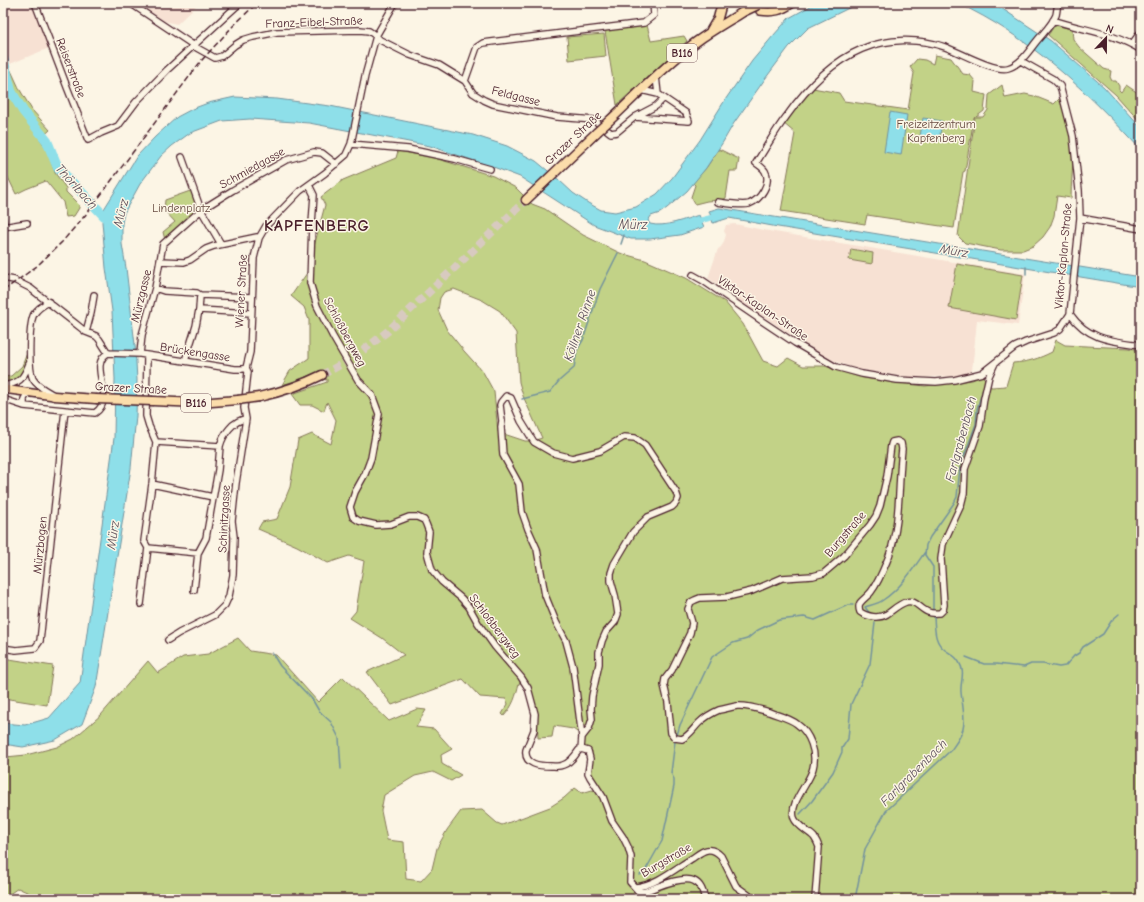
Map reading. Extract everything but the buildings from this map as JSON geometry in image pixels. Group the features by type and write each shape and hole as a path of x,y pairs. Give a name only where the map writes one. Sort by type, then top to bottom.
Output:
{"highway":[{"path":"722,3 721,21 759,5"},
{"name":"Grazer Straße","path":"526,200 656,76 694,43 710,32 721,21"},
{"name":"Grazer Straße","path":"54,396 198,403 238,400 288,390 322,375"}],"main road":[{"path":"759,5 775,12 784,9 793,3"},
{"name":"Grazer Straße","path":"3,387 54,396"}],"street":[{"name":"Reiserstraße","path":"35,3 88,140 100,133 118,126 141,97 167,70 194,46"},
{"name":"Franz-Eibel-Straße","path":"130,3 194,46 215,58 222,56 243,40 253,36 277,32 360,30 369,32 376,36"},
{"path":"194,46 240,3"},
{"name":"Wiener Straße","path":"246,368 250,352 254,258 259,238 266,226 300,191 336,164 346,154 351,144 358,106 376,36 395,3"},
{"path":"465,81 477,47 483,43 644,23 654,15 653,3"},
{"path":"718,202 747,205 754,202 759,197 766,186 767,179 765,172 756,163 801,96 843,59 862,49 879,44 898,41 920,41 946,47 994,68 1006,69 1021,61 1045,31 1057,13 1058,3"},
{"path":"1053,20 1119,39 1132,44 1141,50"},
{"path":"1132,44 1141,32"},
{"name":"Feldgasse","path":"376,36 380,40 410,55 439,65 465,81 474,93 493,104 557,117 594,120 611,133 617,132 635,117 656,106 664,98"},
{"name":"Viktor-Kaplan-Straße","path":"693,275 795,343 836,367 848,371 897,380 936,382 954,380 982,373 1015,347 1054,333 1060,329 1070,314 1080,218 1074,136 1060,86 1053,80 1021,61"},
{"path":"656,76 658,94"},
{"path":"635,117 688,121 686,113 658,94 639,92"},
{"path":"351,144 408,149 455,159 490,169"},
{"name":"Schmiedgasse","path":"201,210 286,160 314,152 320,152 325,154 336,164"},
{"path":"182,157 201,210 221,244"},
{"name":"Schloßbergweg","path":"308,185 314,196 310,283 318,306 333,337 358,380 372,395 379,414 371,458 365,474 354,492 350,507 353,517 359,521 376,525 391,524 409,517 417,517 424,520 429,532 427,552 432,570 442,582 469,607 495,647 521,677 528,688 535,714 534,730 525,753 528,760 535,765 560,766 569,762 581,749"},
{"name":"Mürzgasse","path":"140,354 142,336 155,288 163,244 201,210"},
{"path":"1080,218 1141,229"},
{"path":"3,220 3,227 27,223"},
{"path":"160,261 184,262 221,244 257,237 259,238"},
{"path":"3,278 14,280 30,288 86,332 100,339 108,353"},
{"path":"155,288 164,291 252,297"},
{"path":"185,361 196,326 199,311 199,294"},
{"path":"86,332 94,295"},
{"name":"Grazer Straße","path":"49,302 36,310 32,319 30,362 31,375 35,382 42,389 54,396"},
{"path":"199,311 251,313"},
{"path":"1070,314 1076,322 1099,338 1141,345"},
{"path":"3,399 24,406 96,413 102,406 104,394 100,373 100,364 102,359 108,353 140,354"},
{"name":"Brückengasse","path":"140,354 235,369 246,368"},
{"path":"141,604 148,548 144,541 156,442 146,416 147,356"},
{"name":"Grazer Straße","path":"3,387 19,381 26,373 30,362"},
{"name":"Burgstraße","path":"815,899 819,848 813,836 800,826 795,819 793,810 810,777 813,767 813,748 805,732 798,724 786,718 755,707 738,706 718,711 706,717 682,740 675,738 672,733 671,718 664,682 672,670 690,633 692,623 688,609 689,605 691,602 700,598 727,597 752,591 782,578 813,576 824,573 844,556 876,516 880,506 887,476 891,445 892,442 897,441 901,443 902,449 897,513 892,543 889,556 874,588 870,594 860,602 860,612 869,616 877,617 886,615 892,609 906,602 912,602 920,606 926,612 933,614 940,613 943,610 944,605 941,559 942,544 961,506 964,493 965,469 980,426 989,376 995,363"},
{"name":"Schinitzgasse","path":"168,640 215,615 225,605 229,596 233,575 234,537 232,521 236,483 246,419 244,408 248,372 246,368"},
{"path":"24,406 24,399 28,392"},
{"path":"582,737 589,728 592,719 592,696 602,641 606,632 616,622 618,614 611,581 611,573 614,564 633,532 648,517 672,507 678,498 645,445 635,438 624,437 600,451 572,458 553,453 534,442 521,421 511,398 506,396 500,405 503,455 519,484 522,512 537,549 545,595 556,622 566,640 573,667 582,737 581,749 588,752 590,759 588,773 603,797 612,821 628,847 631,857 630,882 638,891 643,892 688,879 694,881 700,886 703,890 705,899"},
{"name":"Mürzbogen","path":"3,648 16,650 35,648 40,641 65,410"},
{"path":"194,590 198,553 206,538 222,438 226,432 241,420 246,419"},
{"path":"156,442 220,446"},
{"path":"152,484 213,497"},
{"path":"148,548 198,553"},
{"name":"Burgstraße","path":"635,887 642,887 656,881 701,852 713,850 721,856 736,886 754,899"}],"shaded area":[{"path":"3,3 32,3 49,48 10,64 3,40"},
{"path":"136,3 199,3 177,24 164,21"},
{"path":"735,224 1025,274 1018,325 977,320 972,371 959,376 906,377 855,369 827,358 744,304 708,278 718,249 723,244 726,235 724,231 726,225"}],"green space":[{"path":"647,25 651,41 684,36 687,41 617,105 605,31"},
{"path":"1055,25 1072,29 1073,39 1079,47 1104,69 1111,71 1110,77 1112,81 1116,81 1121,92 1126,85 1141,95 1141,123 1116,95 1048,35"},
{"path":"604,34 606,56 569,60 567,37"},
{"path":"3,41 8,64 20,90 32,110 50,130 40,139 46,148 55,173 66,188 66,192 79,205 79,208 74,216 66,217 63,202 46,181 16,194 3,167"},
{"name":"Freizeitzentrum Kapfenberg","path":"935,55 951,58 963,74 970,75 975,81 974,92 986,95 984,111 976,117 983,117 988,110 989,95 1002,85 1005,98 1025,94 1054,104 1059,99 1066,118 1073,154 1071,198 1057,196 1054,216 1050,227 1043,237 1033,246 1023,250 1001,250 965,243 958,236 975,117 965,171 963,172 954,228 867,215 865,224 781,211 795,133 783,123 802,99 813,88 839,93 844,101 908,110 914,73 910,67 917,59 925,60 933,64"},
{"path":"719,149 739,159 737,171 730,171 726,198 722,200 707,201 695,204 691,197 695,185 693,183 706,168"},
{"path":"398,151 435,158 493,176 516,188 532,204 545,209 583,235 620,253 645,260 686,278 725,302 743,324 763,361 778,366 788,358 803,366 825,366 859,377 925,386 972,380 982,376 986,380 984,385 992,387 1006,386 1013,363 1033,360 1052,352 1056,340 1065,345 1129,348 1141,350 1141,899 42,899 18,888 8,895 9,899 3,899 3,756 26,755 57,747 73,739 101,715 148,661 158,673 183,657 208,654 238,638 250,651 276,655 318,702 343,677 389,721 417,709 426,710 416,727 434,729 452,749 441,755 442,764 461,775 451,781 433,772 415,776 384,795 381,811 387,840 404,842 406,879 421,881 432,869 437,848 447,830 461,811 482,810 497,823 502,825 550,807 564,798 575,788 582,793 592,790 597,792 626,847 629,857 628,880 638,892 696,879 642,889 634,883 631,877 629,844 613,817 604,794 590,771 592,751 583,745 584,737 573,729 554,726 552,737 538,738 537,714 527,683 519,683 514,701 504,716 502,714 508,704 506,699 480,697 463,679 392,705 367,672 404,655 382,638 350,618 356,611 364,561 349,556 328,563 297,546 258,529 262,522 277,519 290,487 298,440 312,434 331,444 336,420 327,402 324,411 312,405 300,405 292,394 327,382 327,379 325,380 320,371 282,385 290,371 309,358 309,320 304,307 291,296 307,273 325,205 321,197 343,180 396,158","holes":["454,289 482,300 500,311 516,333 519,382 523,396 542,438 532,441 525,441 498,432 494,392 483,372 447,330 438,310 440,298 444,292"]},
{"name":"Lindenplatz","path":"193,190 200,207 165,240 163,232 175,222 164,210 165,200"},
{"path":"851,249 873,253 872,264 849,260"},
{"path":"957,264 1023,275 1016,320 949,308"},
{"path":"27,353 26,365 22,374 15,380 3,382 3,377 11,376 22,366"},
{"path":"3,658 53,666 47,705 3,698"}],"water":[{"path":"816,3 865,3 853,6 808,28 789,47 734,123 706,168 687,191 660,213 651,216 648,221 650,224 662,225 699,215 704,227 680,235 650,239 631,239 594,225 520,177 496,168 430,146 309,123 250,119 222,121 190,133 161,156 140,184 124,213 122,223 122,244 135,345 137,380 136,416 131,468 96,687 82,724 55,740 23,747 3,744 3,723 25,725 49,718 80,683 114,438 115,379 112,311 102,222 104,209 137,156 155,137 177,117 192,109 208,103 235,97 277,99 330,106 473,135 507,146 536,161 573,193 588,203 601,210 615,212 636,207 657,194 672,178 700,140 752,61 789,18"},
{"path":"957,3 995,4 1051,41 1104,87 1141,128 1141,150 1100,107 1056,67 1008,31"},
{"path":"890,112 907,115 901,155 884,152"},
{"path":"923,118 942,121 939,141 920,137"},
{"name":"Mürz","path":"719,208 1141,277 1141,287 729,218 713,223 709,211"}],"waterway":[{"name":"Thörlbach","path":"3,58 11,91 23,111 47,141 58,168 112,224"},
{"name":"Mürz","path":"694,222 718,216"},
{"name":"Köllner Rinne","path":"621,244 624,235"},
{"name":"Köllner Rinne","path":"522,399 550,392 559,381 574,368 577,350 583,340 600,289 618,253"},
{"name":"Farlgrabenbach","path":"1026,267 1026,274"},
{"name":"Farlgrabenbach","path":"933,611 933,567 925,555 926,545 957,497 960,467 976,424 977,409 985,382"},
{"path":"870,614 865,607 881,601 895,590 925,552"},
{"path":"677,735 680,725 712,657 733,643 747,639 758,630 779,620 804,617 815,620 848,605 853,605"},
{"path":"966,657 984,664 1024,667 1031,664 1043,664 1059,667 1065,666 1074,656 1079,653 1083,647 1103,634 1112,620 1119,614"},
{"name":"Farlgrabenbach","path":"855,899 865,849 886,811 951,750 960,737 963,729 964,715 961,697 961,666 953,655 941,647 935,631 934,617"},
{"path":"800,814 812,801 833,772 842,752 842,748 848,739 851,704 870,664 875,623"},
{"path":"272,653 280,666 312,699 319,711 331,722 339,738 341,769"},
{"path":"640,875 645,871 662,841 674,786 674,779 671,773 675,741"}],"tunnel":[{"path":"322,375 356,356 388,331 526,200"}],"railway":[{"path":"3,291 37,266 62,242 88,212 201,61 233,26 257,3"}],"district":[{"name":"KAPFENBERG","path":"317,225"}]}
